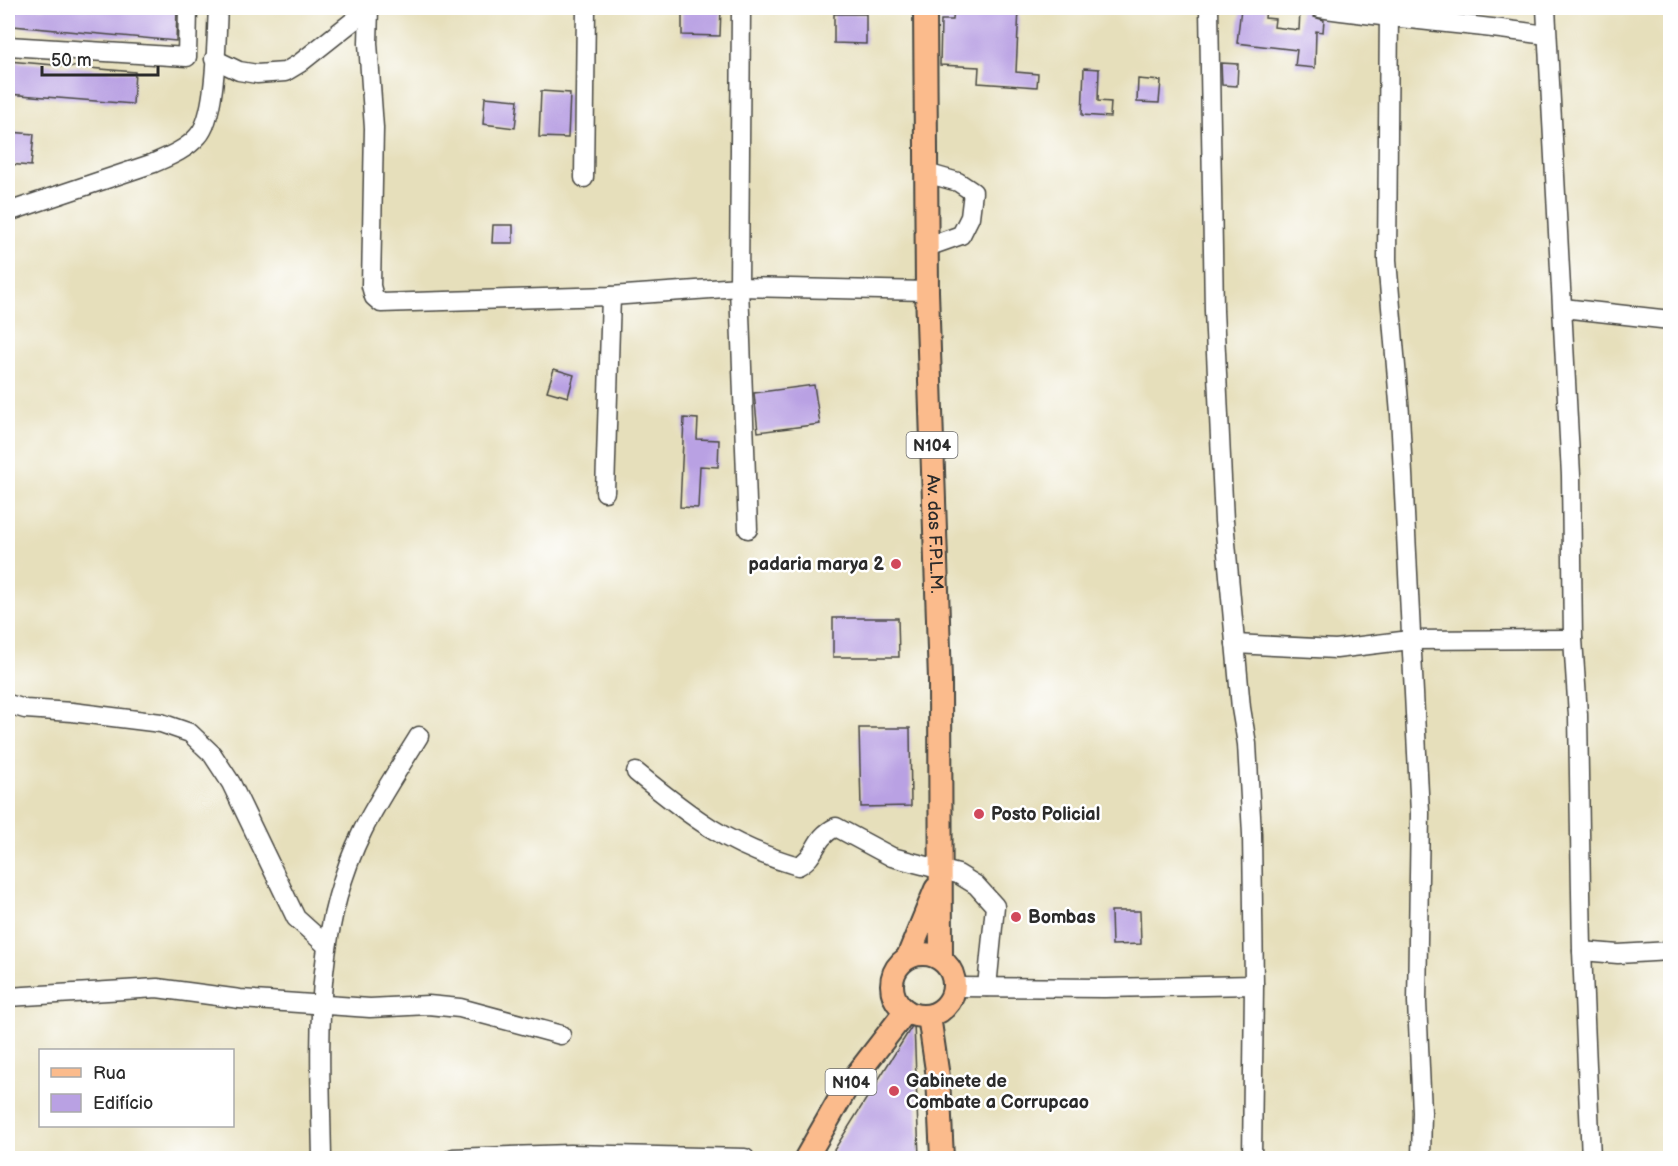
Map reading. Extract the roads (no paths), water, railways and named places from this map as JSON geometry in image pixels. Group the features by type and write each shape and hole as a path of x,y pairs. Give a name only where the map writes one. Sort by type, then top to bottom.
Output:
{"main road":[{"name":"Av. das F.P.L.M.","path":"925,8 927,291 940,680 941,959"},
{"name":"Av. das F.P.L.M.","path":"908,957 940,875"},
{"path":"908,957 925,953 941,959"},
{"name":"N104","path":"806,1158 845,1090 906,1011 895,999 892,983 897,968 908,957"},
{"name":"N104","path":"941,959 952,971 955,987"},
{"path":"906,1011 929,1016 937,1013 950,1003 955,987"},
{"path":"929,1016 938,1077 942,1158"}],"street":[{"path":"8,46 187,57 188,8"},
{"path":"8,212 162,160 178,153 199,136 209,119 218,8"},
{"path":"584,177 586,8"},
{"path":"741,8 739,287 748,529"},
{"path":"1209,8 1214,311 1224,521 1249,778 1254,985 1252,1158"},
{"path":"1320,8 1389,13 1546,34"},
{"path":"1546,8 1571,475 1582,951 1591,1158"},
{"path":"214,59 239,71 257,74 285,72 300,63 368,9"},
{"path":"368,9 374,129 370,286 374,297 381,303 611,296 739,287 927,291"},
{"path":"1389,13 1387,260 1400,414 1419,813 1417,1002 1422,1112 1421,1158"},
{"path":"926,173 958,182 973,192 970,216 961,235 927,247"},
{"path":"8,197 61,195"},
{"path":"605,492 611,296"},
{"path":"1563,308 1671,320"},
{"path":"1235,644 1336,649 1410,640 1573,639"},
{"path":"8,704 25,709 161,723 190,733 212,754 231,783 296,918 327,945"},
{"path":"322,1158 320,1003 327,945 342,884 363,831 419,736"},
{"path":"636,772 681,809 724,838 772,858 798,866 808,861 823,834 836,827 892,857 940,875 958,874 976,885 996,906 987,987"},
{"path":"1582,951 1618,954 1671,951"},
{"path":"955,987 1104,988 1254,985"},
{"path":"8,997 157,988 240,999 370,1008 428,1005 460,1008 561,1035"},
{"path":"453,1158 570,1154 745,1158"}],"place":[{"name":"padaria marya 2","path":"896,564"},
{"name":"Posto Policial","path":"979,814"},
{"name":"Bombas","path":"1016,917"},
{"name":"Gabinete de Combate a Corrupcao","path":"894,1091"}]}
